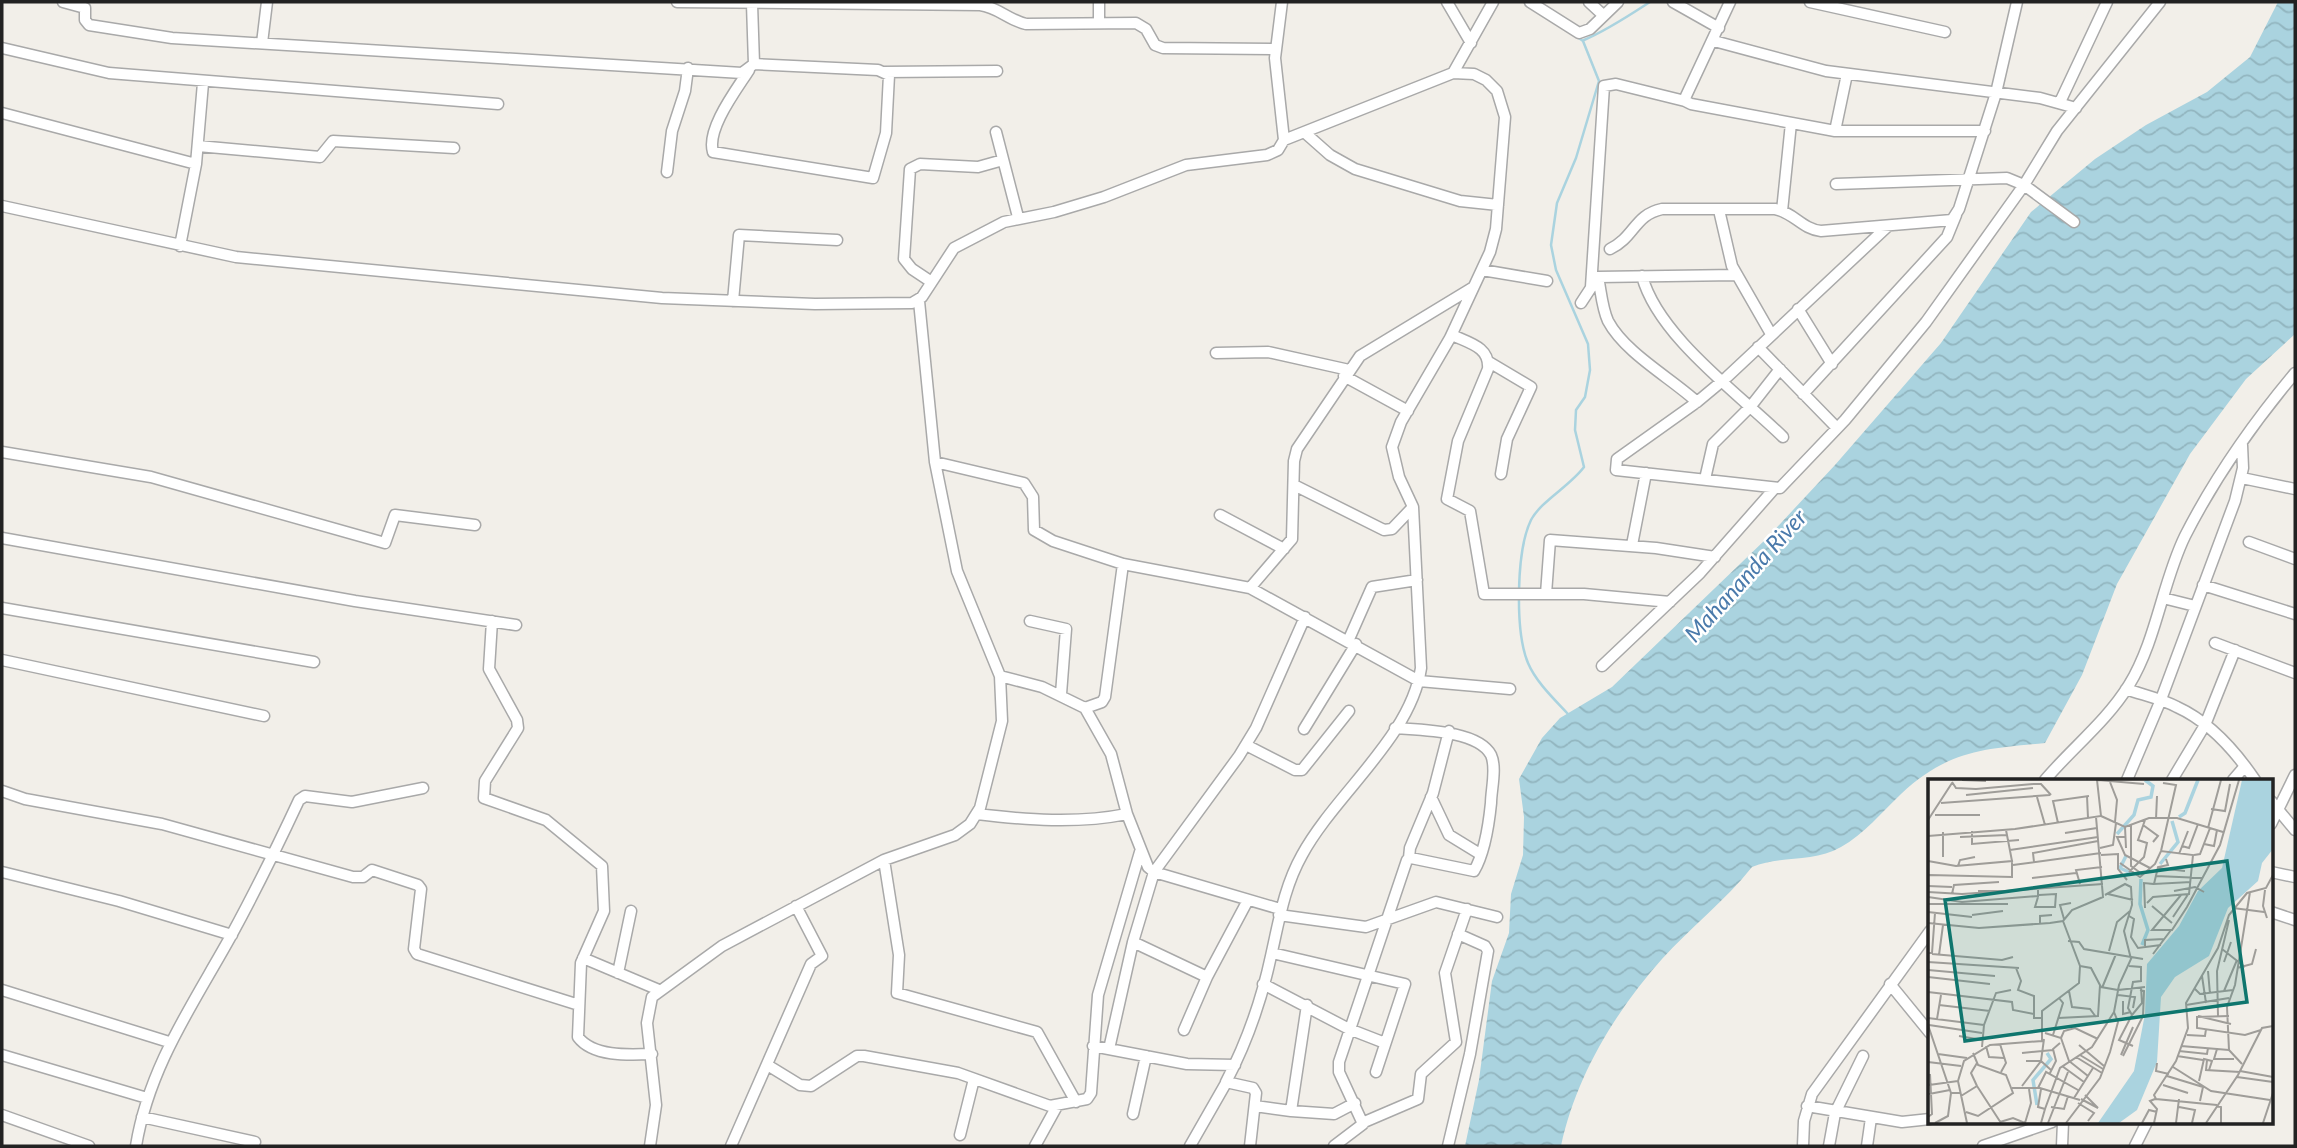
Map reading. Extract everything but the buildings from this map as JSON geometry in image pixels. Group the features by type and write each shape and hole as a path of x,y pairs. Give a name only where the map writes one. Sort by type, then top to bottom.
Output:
{"street":[{"path":"63,2 85,8 86,23 96,27 172,38 742,72 751,67 884,72 997,71"},
{"path":"262,43 267,2"},
{"path":"677,2 979,5 1000,10 1010,19 1026,23 1142,25 1151,41 1163,48 1275,49"},
{"path":"1099,2 1099,23"},
{"path":"650,1146 656,1105 648,1009 659,990 722,946 884,860 955,835 977,814 993,763 1002,721 1000,676 957,571 935,462 919,302 930,281 946,257 963,241 1018,217 1054,212 1104,197 1186,165 1268,155 1278,150 1284,140 1275,49 1282,2"},
{"path":"1447,2 1471,43"},
{"path":"1453,74 1493,2"},
{"path":"1530,2 1574,32 1590,29 1618,2"},
{"path":"1589,2 1603,15"},
{"path":"1673,2 1719,28"},
{"path":"1685,101 1730,2"},
{"path":"1810,2 1945,32"},
{"path":"1803,394 1947,237 1985,131 2017,2"},
{"path":"2060,102 2107,2"},
{"path":"1888,226 1698,402 1616,460 1616,470 1780,488 1837,428 1926,322 2024,185 2049,142 2160,2"},
{"path":"752,4 751,67 721,114 712,143 713,152 872,178 888,122 890,83 889,75 884,72"},
{"path":"1714,41 1846,74 2060,102 2077,108"},
{"path":"2,48 110,73 203,83 498,104"},
{"path":"667,172 672,131 685,91 688,68"},
{"path":"1190,1146 1235,1066 1263,984 1292,874 1311,838 1395,728 1419,681 1413,507 1399,477 1392,447 1408,411 1452,335 1493,242 1505,117 1502,103 1486,80 1474,74 1453,74 1284,140"},
{"path":"1835,131 1846,74"},
{"path":"180,246 196,164 203,83"},
{"path":"1591,287 1604,86 1616,84 1691,104 1835,131 1985,131"},
{"path":"2,114 196,164"},
{"path":"1782,211 1791,123"},
{"path":"996,132 1018,217"},
{"path":"1304,132 1330,155 1355,169 1460,201 1498,205"},
{"path":"198,146 320,158 333,141 454,148"},
{"path":"930,281 912,269 904,259 910,169 920,164 978,167 1003,160"},
{"path":"1836,184 1970,176 2007,178 2024,185 2074,222"},
{"path":"2,206 180,246 264,259 648,297 815,303 919,302"},
{"path":"1720,210 1736,275 1771,334"},
{"path":"1610,250 1626,241 1640,218 1651,211 1782,211 1812,230 1945,222 1956,215"},
{"path":"733,300 741,234 836,240"},
{"path":"1482,270 1547,281"},
{"path":"1598,277 1736,275"},
{"path":"1642,276 1648,299 1671,329 1783,437"},
{"path":"1581,303 1598,277"},
{"path":"1598,277 1605,311 1615,331 1654,370 1669,376 1698,402"},
{"path":"1250,588 1284,550 1294,533 1294,461 1301,440 1346,373 1368,349 1472,288"},
{"path":"1798,309 1832,364"},
{"path":"1452,335 1486,352 1489,362 1458,441 1447,499 1470,511 1484,594 1584,594 1670,602"},
{"path":"1758,347 1837,428"},
{"path":"1216,353 1268,352 1346,373 1408,411"},
{"path":"1489,362 1531,387 1507,439 1501,474"},
{"path":"1705,479 1713,444 1751,406 1780,369"},
{"path":"2046,779 2098,726 2126,689 2154,627 2185,536 2242,444 2291,385 2295,373"},
{"path":"2127,779 2160,702 2242,478 2242,444"},
{"path":"2,452 151,477 385,542 395,515 475,525"},
{"path":"935,462 1024,483 1033,497 1036,533 1123,564 1250,588 1419,681 1510,689"},
{"path":"1632,545 1646,473"},
{"path":"2242,478 2295,489"},
{"path":"1294,485 1384,530 1392,529 1413,507"},
{"path":"1602,666 1715,557 1774,489"},
{"path":"1220,515 1284,550"},
{"path":"2,538 329,596 516,625"},
{"path":"1546,594 1549,540 1632,545 1715,557"},
{"path":"2249,542 2295,559"},
{"path":"1085,708 1102,702 1105,697 1123,564"},
{"path":"1304,729 1352,642 1371,588 1417,580"},
{"path":"2203,585 2295,614"},
{"path":"2163,598 2195,606"},
{"path":"2,608 314,662"},
{"path":"1109,1049 1133,942 1154,872 1215,792 1246,745 1305,617"},
{"path":"492,621 489,669 518,728 485,781 484,798 545,820 602,866 604,911 583,958 578,1037 583,1042 615,1055 652,1054"},
{"path":"1030,621 1066,629 1060,694"},
{"path":"2215,643 2295,673"},
{"path":"2173,779 2205,725 2235,650"},
{"path":"2,660 264,716"},
{"path":"1000,676 1060,694 1085,708 1111,754 1140,852 1154,872 1280,912 1363,928 1436,902 1497,917"},
{"path":"2126,689 2178,707 2205,725 2229,746 2254,779"},
{"path":"1246,745 1295,770 1302,770 1349,711"},
{"path":"1395,728 1449,732 1485,749 1492,757 1490,811 1473,872 1409,859"},
{"path":"1362,1123 1339,1068 1385,921 1409,859 1409,848 1431,797 1449,732"},
{"path":"2234,779 2245,766"},
{"path":"2295,775 2274,805 2295,830"},
{"path":"136,1146 147,1098 169,1042 232,935 303,797 352,803 423,788"},
{"path":"2,792 25,799 162,824 357,878 372,870 418,884 421,889 414,949 416,954 579,1005"},
{"path":"1431,797 1449,835 1480,854"},
{"path":"977,814 1028,820 1099,819 1127,814"},
{"path":"769,1066 800,1085 811,1086 861,1056 922,1065 1057,1106 1087,1099 1091,1093 1098,995 1140,852"},
{"path":"884,860 899,954 897,993 1037,1032 1076,1102"},
{"path":"2,872 119,901 232,935"},
{"path":"2272,873 2295,877"},
{"path":"1184,1030 1207,978 1248,900"},
{"path":"731,1146 769,1066 811,964 822,956 796,906"},
{"path":"1334,1146 1362,1123 1419,1099 1421,1074 1456,1042 1445,973 1467,909"},
{"path":"618,973 631,911"},
{"path":"2272,912 2295,920"},
{"path":"1448,1146 1470,1054 1488,951 1485,946 1458,934"},
{"path":"1804,1146 1807,1106 1818,1083 1928,934"},
{"path":"1133,942 1207,978"},
{"path":"1272,953 1406,985 1376,1072"},
{"path":"583,958 659,990"},
{"path":"1263,984 1307,1005 1349,1030 1385,1043"},
{"path":"1890,984 1928,1031"},
{"path":"2,990 169,1042"},
{"path":"1291,1111 1307,1005"},
{"path":"1093,1046 1187,1064 1235,1066"},
{"path":"2,1055 147,1098"},
{"path":"1829,1146 1835,1113 1863,1055"},
{"path":"1133,1114 1146,1056"},
{"path":"960,1135 974,1079"},
{"path":"1226,1083 1253,1088 1256,1093 1250,1146"},
{"path":"1255,1106 1334,1114 1355,1103"},
{"path":"1035,1146 1057,1106"},
{"path":"1807,1106 1835,1113 1908,1123 1928,1119"},
{"path":"2,1115 89,1146"},
{"path":"142,1117 255,1142"},
{"path":"1867,1146 1871,1118"},
{"path":"1983,1146 2046,1124"},
{"path":"2062,1146 2063,1124"},
{"path":"2135,1146 2146,1124"}],"water":[{"name":"Mahananda River","path":"2278,2 2295,2 2295,334 2246,379 2190,454 2117,584 2082,675 2045,743 1985,750 1951,760 1918,779 1865,829 1841,847 1819,855 1752,867 1662,959 1628,1001 1587,1070 1576,1095 1561,1146 1465,1146 1479,1080 1492,981 1509,933 1511,894 1523,855 1524,817 1519,779 1542,738 1560,718 1612,687 1766,539 1835,465 1941,343 2031,212 2095,159 2146,125 2207,92 2250,57"}],"waterway":[{"path":"1584,40 1650,2"},
{"path":"1568,714 1540,684 1528,663 1521,632 1519,592 1522,551 1531,520 1542,506 1584,467 1575,430 1576,410 1585,397 1590,370 1588,344 1556,270 1551,245 1557,203 1576,158 1599,81 1583,41 1576,36"}]}
